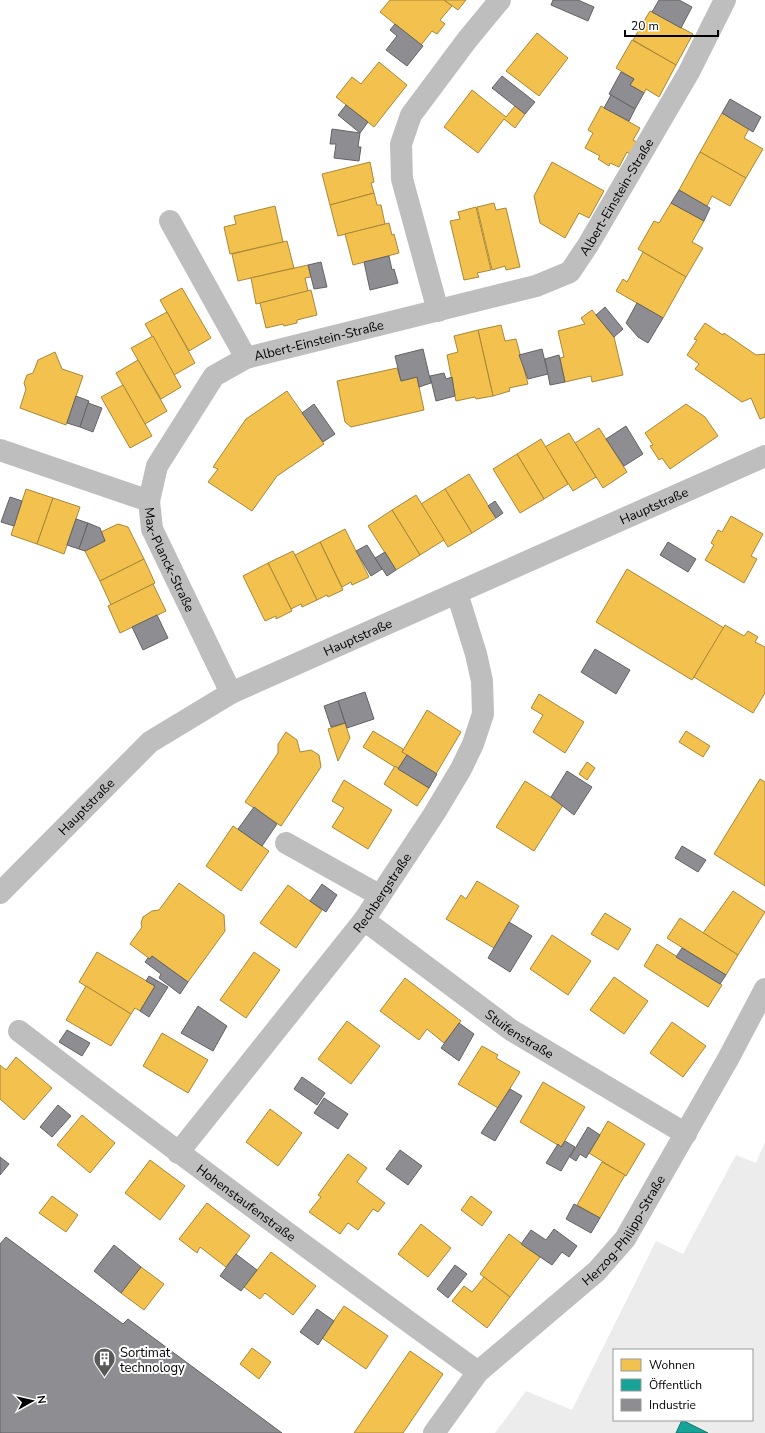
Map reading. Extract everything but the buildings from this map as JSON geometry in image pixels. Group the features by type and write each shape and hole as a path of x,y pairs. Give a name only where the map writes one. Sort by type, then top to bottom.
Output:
{"street":[{"path":"438,311 402,179 400,144 411,115 467,40 500,0"},
{"name":"Albert-Einstein-Straße","path":"149,501 157,466 214,376 246,358 536,286 570,272 588,245 689,72 725,0"},
{"name":"Albert-Einstein-Straße","path":"170,221 246,358"},
{"name":"Max-Planck-Straße","path":"0,450 149,501 152,529 231,693"},
{"name":"Hauptstraße","path":"0,893 150,742 231,693 765,456"},
{"name":"Rechbergstraße","path":"178,1153 364,920 379,895 434,814 461,769 473,744 483,714 482,681 476,654 457,593"},
{"path":"286,843 379,895"},
{"name":"Stuifenstraße","path":"364,920 512,1030 686,1134"},
{"name":"Herzog-Philipp-Straße","path":"434,1433 478,1372 597,1271 625,1239 686,1134 764,994"},
{"name":"Hohenstaufenstraße","path":"18,1031 178,1153 317,1256 478,1372"}],"shaded area":[{"path":"765,1142 765,1433 495,1433 526,1391 572,1410 656,1241 683,1254 736,1155 756,1163"}],"place":[{"name":"Sortimat technology","path":"104,1378"}]}
